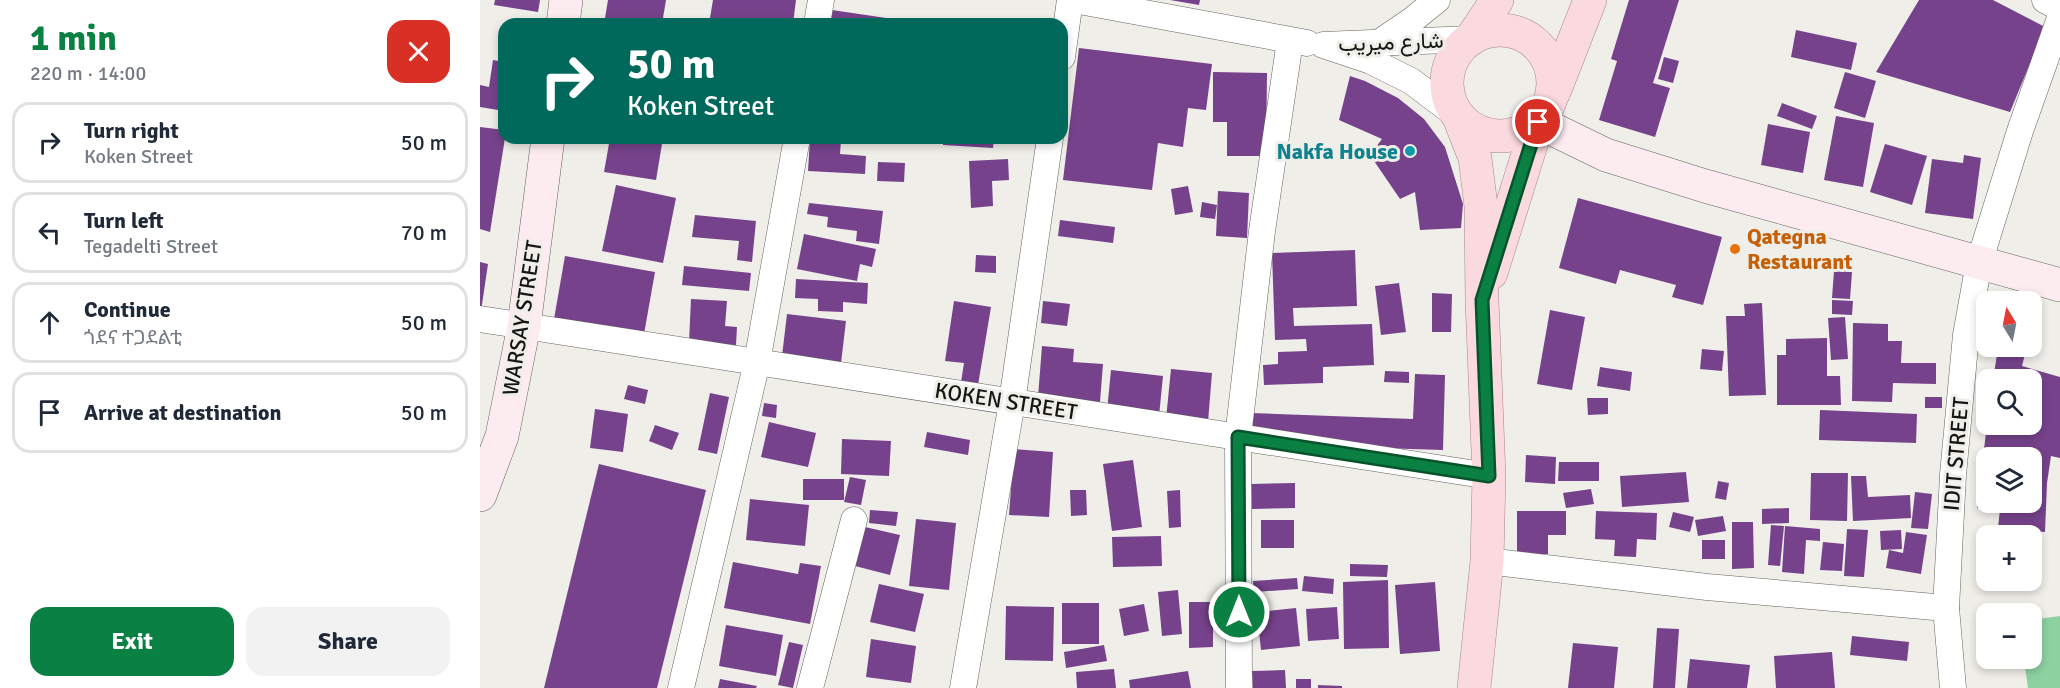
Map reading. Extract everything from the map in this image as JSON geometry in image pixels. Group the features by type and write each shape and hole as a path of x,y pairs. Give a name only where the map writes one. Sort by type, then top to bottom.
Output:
{"main road":[{"path":"1474,688 1486,561 1489,476 1481,206 1475,158 1459,117 1450,102 1446,84 1449,66 1458,51 1471,39 1497,0"},
{"path":"1459,117 1472,129 1488,135 1506,137 1523,132 1545,109 1590,0"},
{"path":"1471,39 1488,32 1506,30 1524,36 1538,46 1549,61 1553,79 1482,300"}],"street":[{"path":"564,18 566,0"},
{"path":"818,18 822,0"},
{"path":"1068,23 1072,0 1290,41 1323,45"},
{"path":"1380,42 1437,0"},
{"path":"2046,0 2060,8"},
{"name":"IDIT STREET","path":"1953,688 1946,608 1953,476 1966,335 1979,263 2020,131 2060,18"},
{"name":"شارع ميريب","path":"1323,45 1471,39"},
{"path":"1239,688 1238,437 1262,231 1290,41"},
{"name":"شارع ميريب","path":"1323,45 1371,61 1411,81 1459,117"},
{"path":"1545,109 1606,155 1807,216 1880,234 2060,285"},
{"name":"WARSAY STREET","path":"480,495 502,436 524,326 547,144"},
{"path":"681,688 757,362 796,144"},
{"path":"963,688 1012,402 1049,144"},
{"name":"KOKEN STREET","path":"480,320 1489,476"},
{"path":"810,688 854,520"},
{"path":"1486,561 1707,587 1946,608"}],"green space":[{"path":"2060,616 2060,688 2028,688 2025,669 2042,669 2042,618"}],"building":[{"path":"495,0 540,0 538,12 494,5"},
{"path":"608,0 666,0 663,18 605,18"},
{"path":"713,0 796,0 794,18 710,18"},
{"path":"1170,0 1200,0 1199,5"},
{"path":"1629,0 1679,0 1653,83 1670,88 1655,137 1599,120 1617,61 1611,59"},
{"path":"1919,0 1993,0 2045,27 2010,112 1876,72"},
{"path":"832,10 886,18 831,18"},
{"path":"1796,30 1857,43 1851,70 1791,57"},
{"path":"1079,48 1212,64 1206,110 1188,108 1183,147 1158,143 1152,190 1063,180"},
{"path":"1664,57 1679,61 1673,83 1658,79"},
{"path":"493,60 498,61 498,110 480,107 480,85 489,87"},
{"path":"1213,72 1267,73 1266,156 1227,156 1227,122 1213,122"},
{"path":"1845,72 1876,81 1865,118 1834,108"},
{"name":"Nakfa House","path":"1350,76 1398,98 1424,119 1445,147 1463,204 1461,228 1420,230 1415,192 1400,199 1370,155 1382,139 1339,120"},
{"path":"1782,103 1817,116 1812,129 1777,116"},
{"path":"1836,116 1874,123 1863,187 1824,180"},
{"path":"1768,124 1810,132 1803,173 1761,165"},
{"path":"480,127 498,129 498,144 504,144 490,232 480,229"},
{"path":"609,144 662,144 656,180 604,172"},
{"path":"810,144 841,144 840,154 866,156 865,174 808,171"},
{"path":"943,144 993,144 993,148"},
{"path":"1885,144 1927,156 1912,205 1870,192"},
{"path":"1964,155 1981,158 1973,219 1925,213 1932,159 1963,163"},
{"path":"1008,159 1009,180 992,181 993,206 971,208 969,161"},
{"path":"878,162 905,163 904,182 877,181"},
{"path":"616,185 676,198 663,263 602,251"},
{"path":"1188,186 1193,212 1175,215 1171,189"},
{"path":"1218,191 1249,193 1247,238 1216,236"},
{"path":"1578,198 1722,237 1703,305 1672,297 1676,285 1620,270 1616,284 1559,268"},
{"path":"1202,202 1217,205 1215,219 1200,217"},
{"path":"809,203 883,211 879,244 856,241 857,231 827,227 828,217 807,214"},
{"path":"695,215 756,221 752,262 737,260 739,241 692,237"},
{"path":"1060,220 1115,227 1113,243 1058,236"},
{"path":"804,234 876,249 872,267 860,264 857,281 797,269"},
{"path":"1355,250 1357,306 1293,308 1294,326 1372,324 1374,365 1323,367 1323,383 1264,385 1263,365 1278,364 1278,352 1307,351 1306,339 1275,340 1272,253"},
{"path":"976,255 996,256 996,273 975,272"},
{"path":"565,256 655,272 644,334 554,319"},
{"path":"480,262 488,264 481,311 480,310"},
{"path":"684,266 751,273 749,291 682,285"},
{"path":"1834,271 1852,272 1850,299 1832,298"},
{"path":"796,279 868,283 867,304 843,302 843,312 818,311 818,299 795,298"},
{"path":"1399,283 1406,332 1381,335 1375,286"},
{"path":"1432,293 1452,294 1451,332 1432,332"},
{"path":"691,299 727,301 725,326 737,327 736,345 689,343"},
{"path":"1832,300 1853,301 1852,315 1832,314"},
{"path":"954,301 991,307 976,397 959,395 964,363 945,361"},
{"path":"1043,301 1070,304 1067,326 1041,323"},
{"path":"1762,303 1766,395 1729,396 1726,316 1745,316 1744,304"},
{"path":"1550,310 1585,317 1572,390 1537,384"},
{"path":"787,314 846,321 841,363 782,356"},
{"path":"1845,317 1848,359 1831,360 1828,318"},
{"path":"1853,323 1888,324 1888,341 1902,341 1901,363 1936,363 1936,384 1893,383 1892,402 1852,401"},
{"path":"1827,338 1827,376 1840,376 1841,405 1777,405 1777,355 1786,355 1786,339"},
{"path":"1042,346 1074,349 1073,362 1103,364 1100,402 1038,397"},
{"path":"1702,349 1724,351 1722,371 1700,369"},
{"path":"1997,357 2024,357 2022,366 2032,369 1995,369"},
{"path":"1600,367 1632,372 1630,391 1597,386"},
{"path":"1171,369 1212,373 1208,422 1166,419"},
{"path":"1111,370 1163,376 1158,426 1106,421"},
{"path":"1385,371 1409,372 1409,383 1384,382"},
{"path":"2042,372 2060,377 2060,458 2051,456 2047,483 2045,532 2042,532 2042,525 1998,525 2000,513 2042,513 2042,447 1984,447 1986,435 2042,435"},
{"path":"1415,374 1445,375 1443,450 1250,444 1251,413 1413,419"},
{"path":"628,385 648,390 645,404 624,399"},
{"path":"710,393 729,397 717,454 698,450"},
{"path":"1925,397 1942,397 1942,408 1925,408"},
{"path":"1587,398 1608,398 1608,414 1588,415"},
{"path":"764,403 777,405 776,418 762,416"},
{"path":"595,409 628,414 623,452 590,448"},
{"path":"1820,410 1917,414 1916,443 1819,440"},
{"path":"769,422 816,433 808,467 761,457"},
{"path":"655,425 679,433 672,450 649,441"},
{"path":"927,432 970,440 968,455 924,447"},
{"path":"842,439 891,441 889,476 841,474"},
{"path":"1014,449 1053,452 1049,517 1009,515"},
{"path":"1526,455 1556,457 1555,484 1525,482"},
{"path":"1133,460 1142,527 1112,531 1103,464"},
{"path":"1559,462 1599,462 1599,481 1558,481"},
{"path":"599,464 706,490 657,688 544,688"},
{"path":"1686,472 1689,502 1622,507 1620,476"},
{"path":"1811,473 1848,473 1847,521 1810,520"},
{"path":"1851,476 1866,476 1868,497 1910,495 1911,518 1853,521"},
{"path":"850,477 866,480 861,505 844,502"},
{"path":"803,479 844,479 844,500 803,500"},
{"path":"1718,481 1729,483 1726,500 1715,498"},
{"path":"1295,483 1295,508 1252,509 1251,484"},
{"path":"1591,489 1594,504 1566,508 1563,493"},
{"path":"1070,490 1086,490 1087,515 1071,516"},
{"path":"1180,490 1181,527 1169,528 1167,491"},
{"path":"1915,492 1932,494 1928,529 1911,528"},
{"path":"750,499 809,505 805,546 746,540"},
{"path":"1789,508 1789,523 1762,524 1762,509"},
{"path":"870,510 898,512 896,526 869,523"},
{"path":"1517,511 1566,511 1566,535 1548,535 1548,554 1517,554"},
{"path":"1596,511 1657,513 1656,540 1637,539 1636,557 1614,556 1615,540 1595,539"},
{"path":"1673,512 1694,517 1690,532 1669,527"},
{"path":"1723,516 1726,531 1698,536 1695,520"},
{"path":"916,519 956,523 949,590 909,586"},
{"path":"1261,520 1294,520 1294,548 1261,548"},
{"path":"1732,522 1753,522 1754,568 1732,569"},
{"path":"1771,525 1784,526 1780,566 1768,565"},
{"path":"1785,526 1820,529 1820,541 1806,540 1804,574 1782,572"},
{"path":"865,527 900,535 890,575 855,566"},
{"path":"1847,529 1868,530 1864,577 1844,576"},
{"path":"1901,530 1902,549 1881,550 1880,531"},
{"path":"1906,532 1927,535 1921,574 1886,568 1889,550 1903,553"},
{"path":"1161,536 1162,566 1113,567 1112,537"},
{"path":"1702,540 1725,540 1725,559 1702,559"},
{"path":"1823,542 1844,544 1842,571 1820,570"},
{"path":"733,562 798,574 800,563 821,566 810,624 724,608"},
{"path":"1350,564 1388,565 1387,577 1350,576"},
{"path":"1304,576 1334,579 1333,594 1302,591"},
{"path":"1297,578 1298,589 1254,592 1253,581"},
{"path":"1388,580 1389,648 1344,649 1343,582"},
{"path":"1435,582 1440,651 1400,654 1395,585"},
{"path":"879,584 924,594 915,632 870,622"},
{"path":"1178,590 1182,634 1162,636 1158,592"},
{"path":"1189,602 1213,602 1213,647 1189,648"},
{"path":"1062,603 1099,603 1099,644 1062,644"},
{"path":"1144,604 1149,631 1124,636 1119,609"},
{"path":"1006,606 1054,607 1053,661 1005,660"},
{"path":"1337,607 1339,639 1308,641 1306,609"},
{"path":"1296,608 1300,646 1261,650 1257,612"},
{"path":"726,625 783,635 776,676 719,666"},
{"path":"1657,628 1679,629 1675,688 1653,688"},
{"path":"1852,636 1909,642 1907,661 1850,655"},
{"path":"871,639 916,646 911,683 866,677"},
{"path":"789,642 803,645 793,688 778,685"},
{"path":"1573,643 1618,647 1614,688 1568,688"},
{"path":"1104,645 1107,661 1066,668 1064,652"},
{"path":"1832,652 1835,688 1776,688 1774,656"},
{"path":"1690,659 1750,665 1747,688 1687,688"},
{"path":"1114,669 1116,688 1077,688 1076,672"},
{"path":"1285,670 1286,688 1253,688 1252,671"},
{"path":"1188,671 1191,688 1130,688 1129,680"},
{"path":"720,679 757,686 756,688 718,688"},
{"path":"1296,679 1311,679 1311,688 1296,688"},
{"path":"1318,685 1342,686 1342,688 1318,688"}],"place":[{"name":"Nakfa House","path":"1410,151"},
{"name":"Qategna Restaurant","path":"1735,249"}],"route":[{"path":"1239,612 1238,437 1489,476 1482,300 1538,122"}]}
